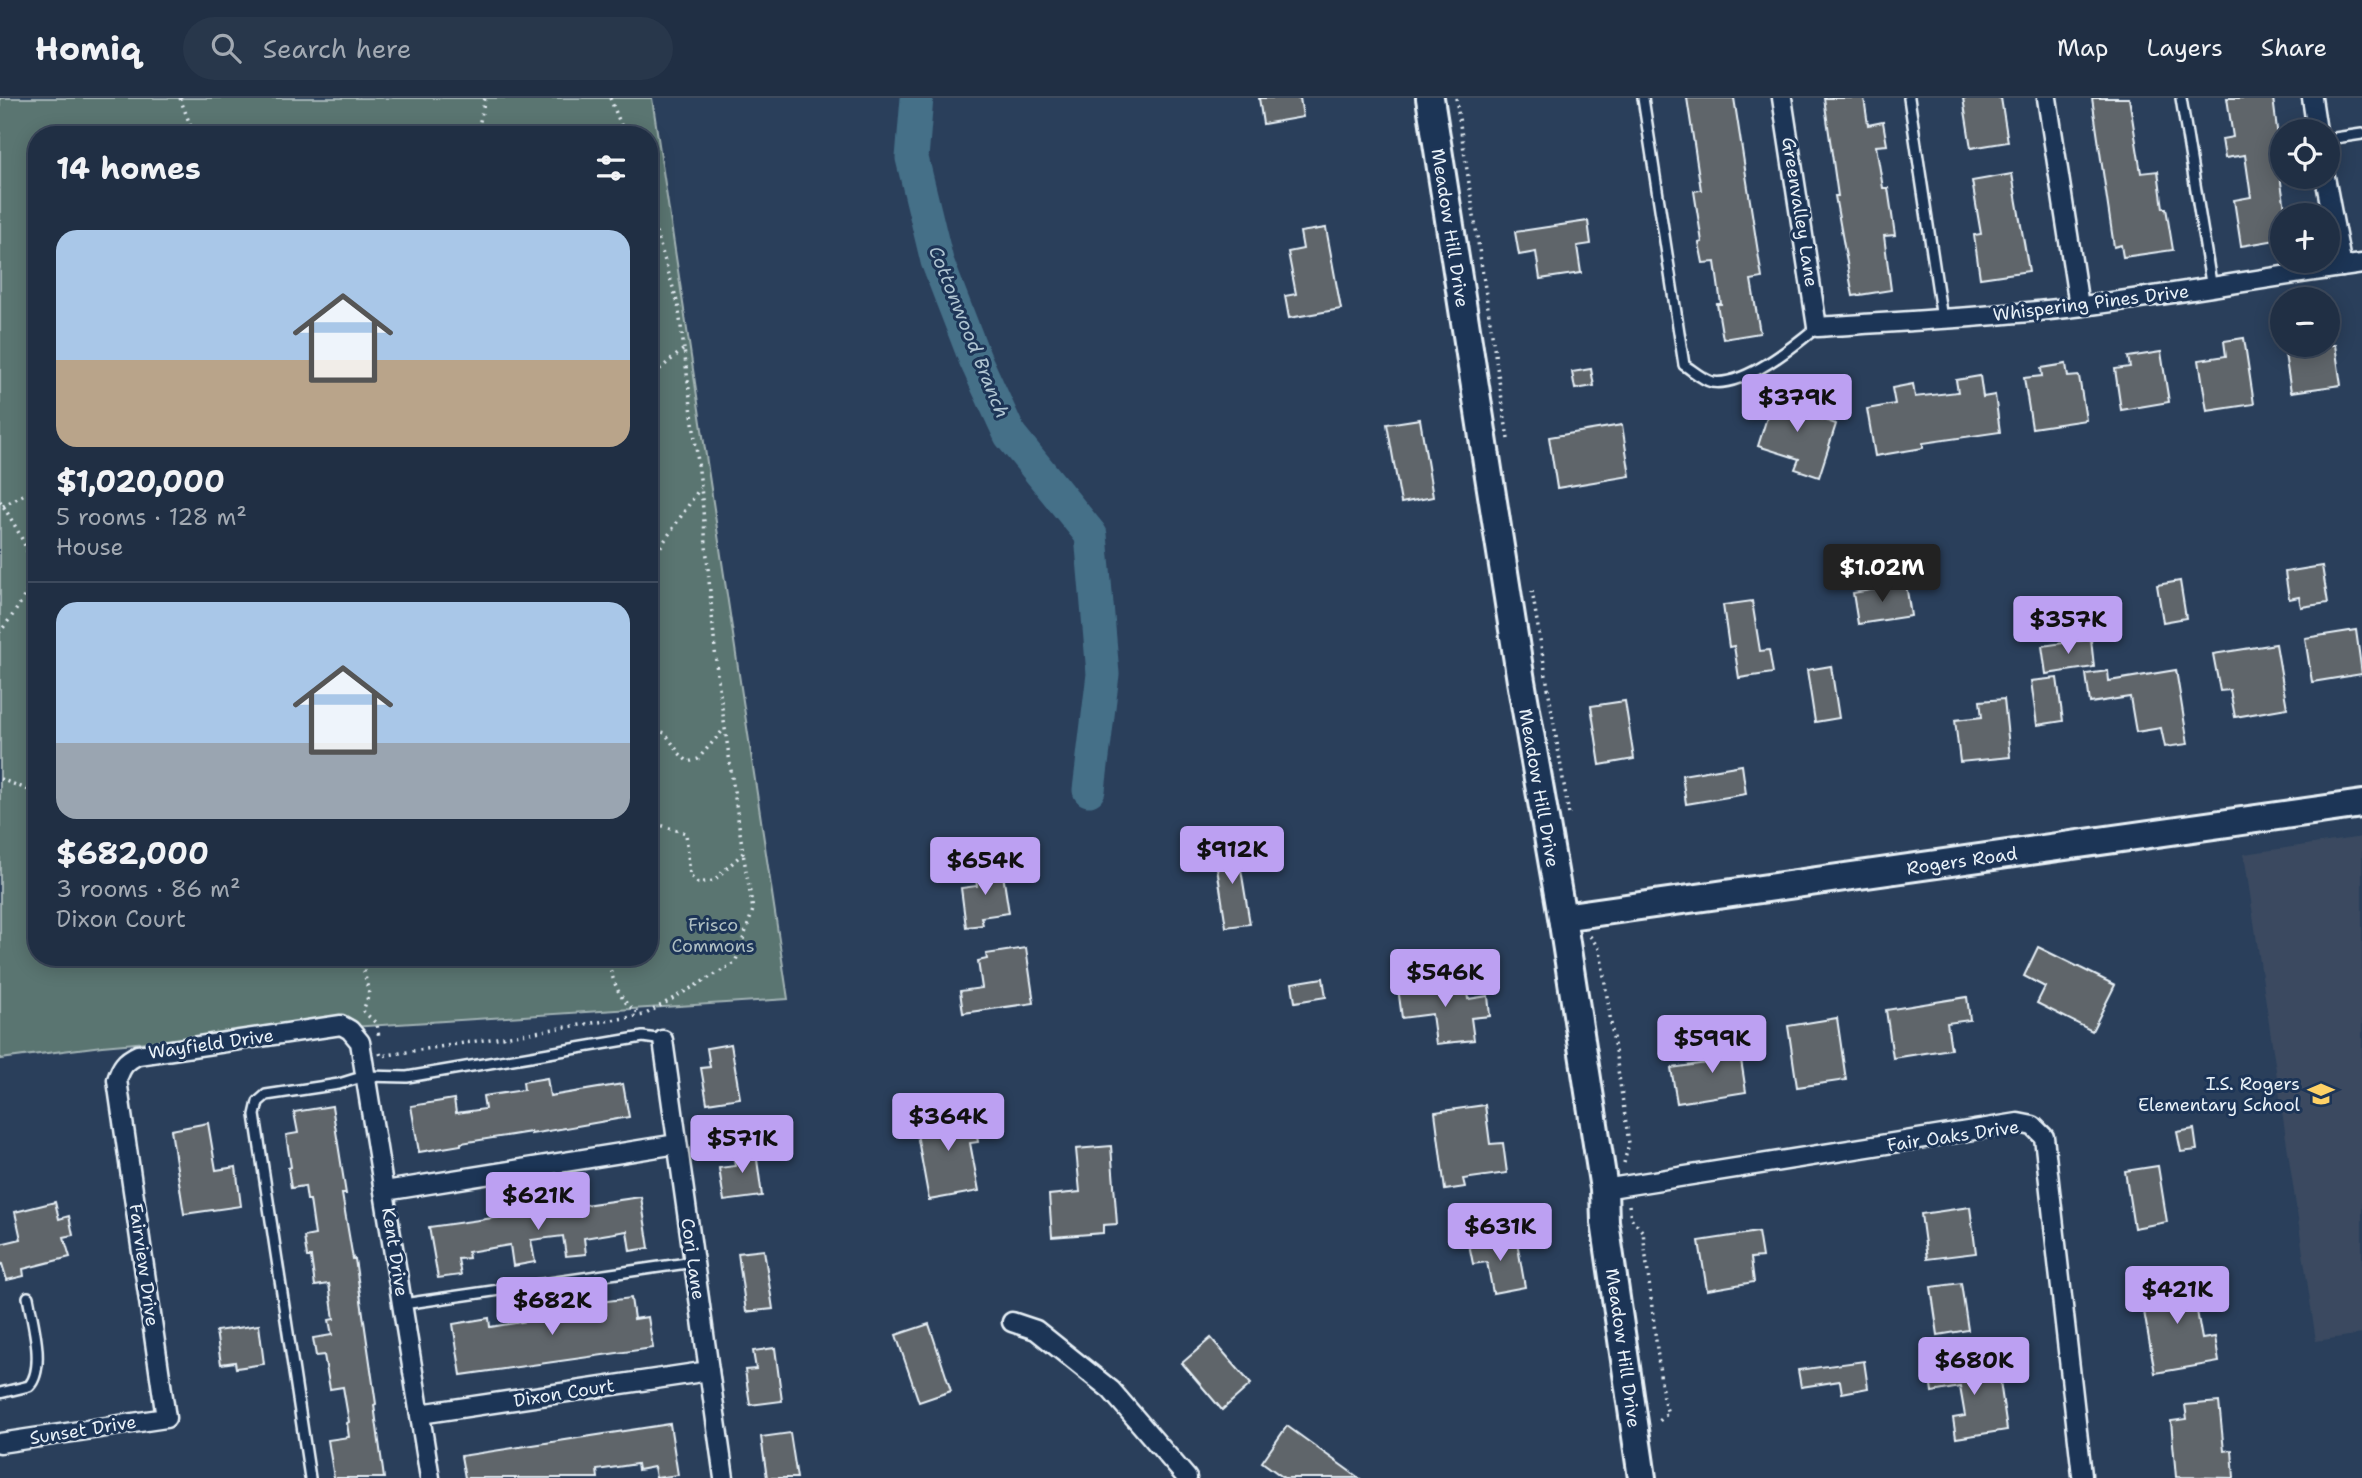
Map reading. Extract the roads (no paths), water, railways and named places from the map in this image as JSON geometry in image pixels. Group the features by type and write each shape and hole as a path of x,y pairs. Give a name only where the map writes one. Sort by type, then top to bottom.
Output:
{"street":[{"name":"Meadow Hill Drive","path":"1430,98 1604,1189 1605,1222 1642,1478"},
{"name":"Greenvalley Lane","path":"1782,98 1817,327"},
{"path":"2048,98 2079,306"},
{"path":"2312,98 2315,119"},
{"path":"2327,189 2342,267"},
{"name":"Whispering Pines Drive","path":"1817,327 2079,306 2211,289 2362,264"},
{"name":"Rogers Road","path":"1562,917 2362,804"},
{"name":"Wayfield Drive","path":"121,1112 117,1080 127,1060 138,1055 341,1024 350,1030"},
{"name":"Kent Drive","path":"350,1030 360,1042 430,1478"},
{"name":"Cori Lane","path":"663,1040 724,1478"},
{"name":"Fairview Drive","path":"121,1112 166,1418"},
{"name":"Fair Oaks Drive","path":"1604,1189 2018,1123 2033,1126 2044,1137 2082,1475"},
{"path":"385,1191 677,1144"},
{"path":"1013,1322 1036,1330 1111,1390 1160,1443 1187,1478"},
{"name":"Dixon Court","path":"420,1414 709,1371"},
{"name":"Sunset Drive","path":"0,1443 166,1418"}],"lane":[{"path":"1643,98 1684,365 1711,382 1738,379 1791,348 1817,327"},
{"path":"1909,98 1942,319"},
{"path":"2181,98 2211,289"},
{"path":"2340,137 2362,134"},
{"path":"310,1478 255,1115 258,1102 266,1095 339,1084 366,1076 407,1077 642,1037 663,1040"},
{"path":"403,1304 694,1262"},
{"path":"0,1393 29,1386 36,1374 36,1342 28,1297"}],"waterway":[{"name":"Cottonwood Branch","path":"917,98 912,158 937,261 975,359 1010,435 1091,535 1103,674 1089,790"}],"place":[{"name":"I.S. Rogers Elementary School","path":"2321,1094"}],"park label":[{"name":"Frisco Commons","path":"713,935"}]}
